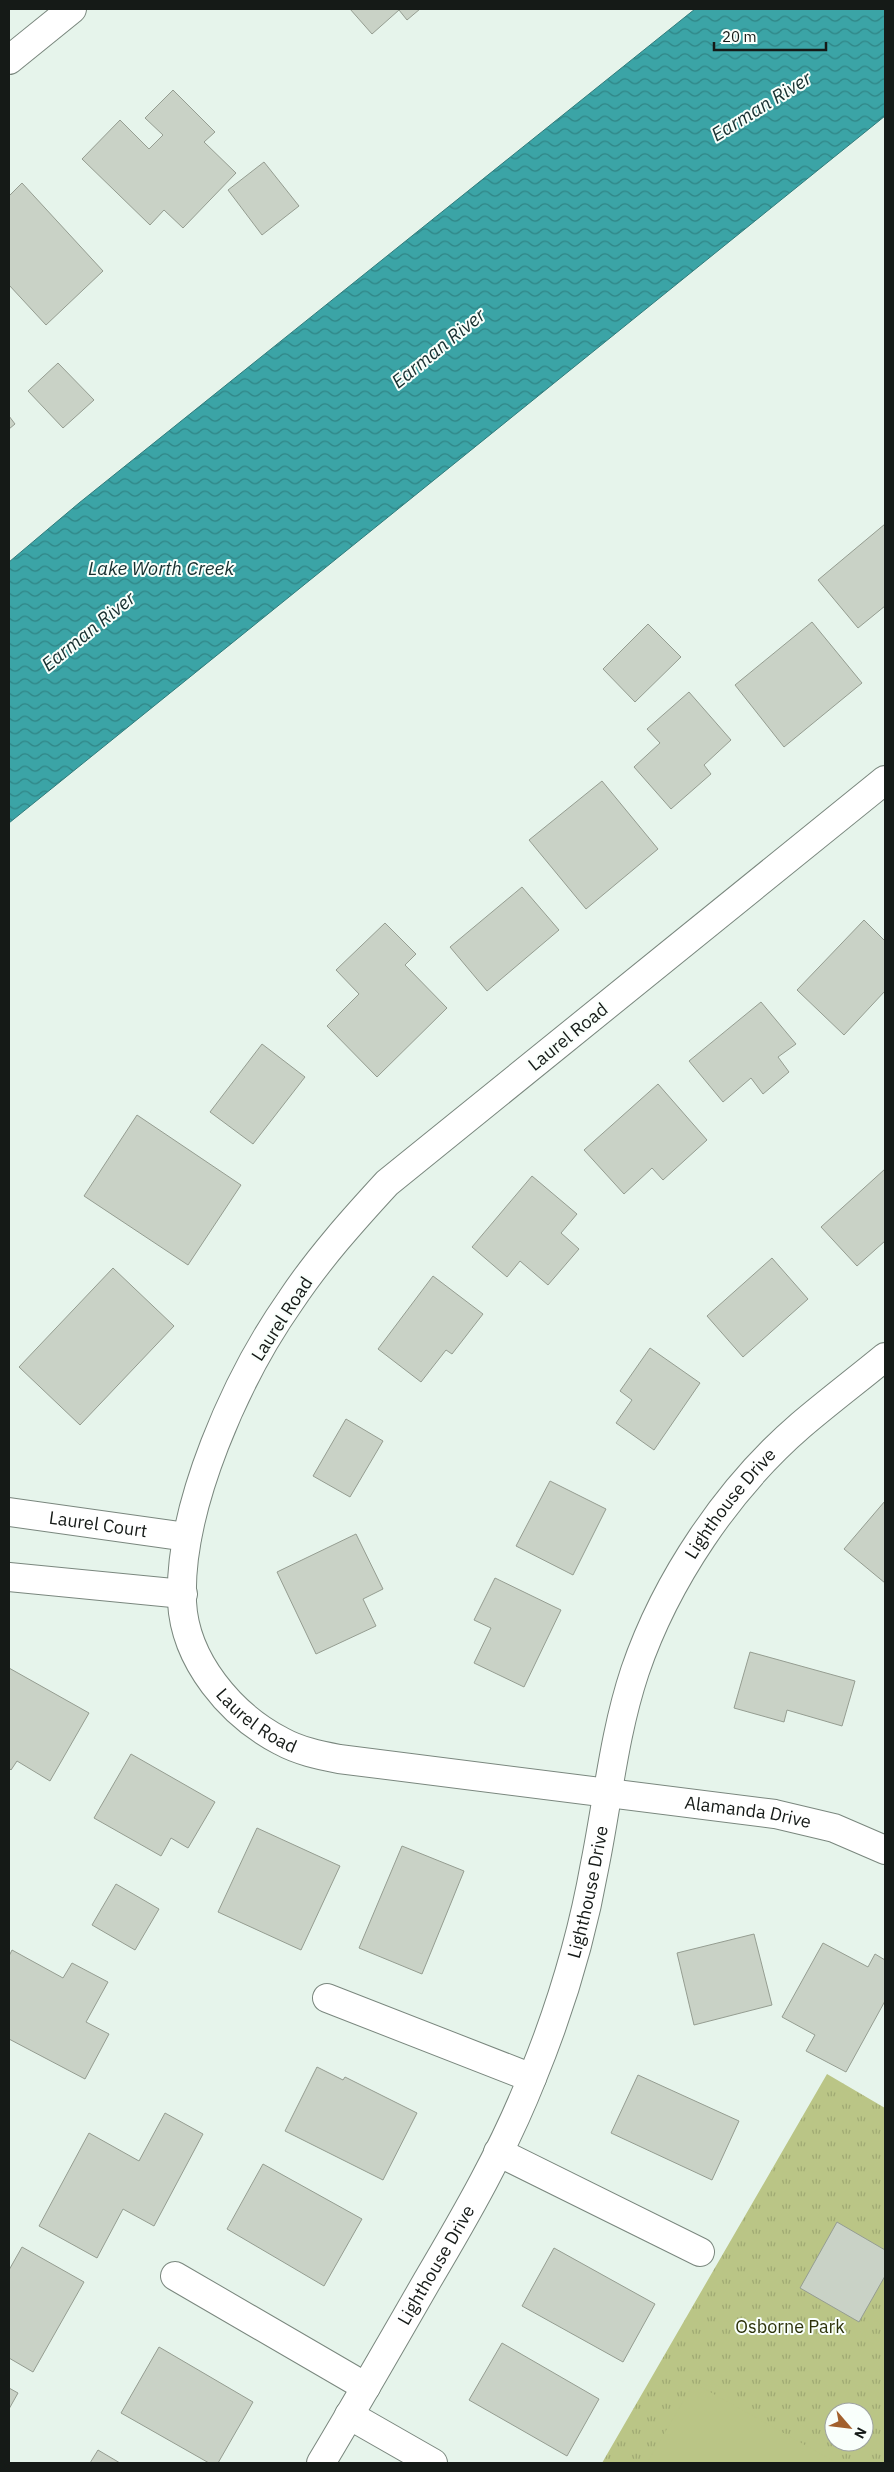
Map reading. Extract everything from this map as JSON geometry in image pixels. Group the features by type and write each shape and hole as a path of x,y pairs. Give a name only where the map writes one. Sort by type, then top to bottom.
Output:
{"street":[{"path":"9,60 72,9"},
{"name":"Laurel Road","path":"607,1792 339,1759 311,1753 282,1742 257,1727 214,1685 199,1659 188,1632 183,1594 187,1537 208,1463 244,1379 290,1300 346,1228 387,1183 885,780"},
{"name":"Lighthouse Drive","path":"321,2463 483,2186 532,2078 568,1976 595,1866 614,1748 635,1671 655,1621 709,1527 755,1472 799,1427 885,1357"},
{"name":"Laurel Court","path":"9,1512 187,1537"},
{"path":"9,1577 183,1594"},
{"name":"Alamanda Drive","path":"607,1792 775,1814 834,1828 885,1850"},
{"path":"327,1998 532,2078"},
{"path":"498,2152 700,2252"},
{"path":"175,2276 366,2387"},
{"path":"350,2415 433,2463"}],"green space":[{"name":"Osborne Park","path":"827,2074 885,2108 885,2463 602,2463"},
{"path":"694,2383 837,2463 647,2463"}],"water":[{"name":"Lake Worth Creek","path":"695,9 885,9 885,116 9,823 9,562 79,503"}],"building":[{"path":"350,9 420,9 407,20 399,10 372,34"},
{"path":"173,90 215,132 204,142 236,173 183,228 164,210 150,225 82,159 120,120 149,149 163,135 145,118"},
{"path":"264,162 299,206 262,235 228,190"},
{"path":"22,183 103,271 46,325 9,285 9,196"},
{"path":"58,363 94,400 63,428 28,391"},
{"path":"9,416 15,424 9,429"},
{"path":"885,524 885,606 858,628 818,580"},
{"path":"812,622 862,683 784,747 735,685"},
{"path":"648,624 681,657 635,702 603,669"},
{"path":"689,692 731,740 704,765 711,774 671,809 634,767 660,743 647,729"},
{"path":"602,781 658,849 586,909 529,840"},
{"path":"522,887 559,930 487,991 450,947"},
{"path":"864,920 885,941 885,991 844,1035 797,990"},
{"path":"385,923 416,954 405,965 447,1008 377,1077 327,1026 359,994 336,970"},
{"path":"761,1002 796,1044 778,1057 789,1072 763,1094 751,1078 723,1102 689,1061"},
{"path":"262,1044 305,1077 253,1144 210,1112"},
{"path":"658,1084 707,1140 663,1180 652,1168 624,1194 584,1150"},
{"path":"137,1115 241,1185 188,1265 84,1196"},
{"path":"885,1169 885,1241 857,1266 821,1227"},
{"path":"532,1176 577,1214 561,1233 579,1249 548,1285 520,1261 507,1277 472,1247"},
{"path":"772,1258 808,1299 743,1357 707,1316"},
{"path":"113,1268 174,1326 80,1425 19,1367"},
{"path":"433,1276 483,1314 452,1354 446,1350 421,1382 378,1349"},
{"path":"650,1348 700,1383 654,1450 616,1423 632,1400 620,1391"},
{"path":"346,1419 383,1441 350,1497 313,1476"},
{"path":"550,1481 606,1509 573,1575 516,1546"},
{"path":"885,1501 885,1583 844,1549"},
{"path":"356,1534 383,1589 363,1599 376,1626 316,1654 277,1572"},
{"path":"495,1578 561,1610 524,1687 474,1663 491,1628 474,1620"},
{"path":"750,1652 855,1681 842,1726 787,1710 784,1722 734,1708"},
{"path":"9,1668 89,1713 50,1781 17,1761 11,1770 9,1768"},
{"path":"131,1754 215,1802 188,1848 171,1838 161,1856 94,1818"},
{"path":"257,1828 340,1866 301,1950 218,1912"},
{"path":"402,1846 464,1871 422,1974 359,1948"},
{"path":"116,1884 159,1909 135,1950 92,1925"},
{"path":"754,1934 772,2005 694,2025 677,1953"},
{"path":"823,1943 868,1967 875,1954 885,1960 885,2001 846,2072 806,2051 815,2035 782,2017"},
{"path":"12,1950 63,1978 72,1963 108,1982 86,2022 109,2034 85,2079 9,2039 9,1956"},
{"path":"317,2067 343,2080 345,2077 417,2113 383,2180 285,2131"},
{"path":"638,2075 739,2121 712,2180 611,2133"},
{"path":"165,2113 203,2134 154,2226 123,2209 97,2258 39,2226 89,2133 139,2161"},
{"path":"263,2164 362,2219 324,2286 227,2229"},
{"path":"837,2222 885,2250 885,2276 859,2322 800,2288"},
{"path":"22,2247 84,2282 33,2372 9,2358 9,2270"},
{"path":"554,2248 655,2304 623,2362 522,2306"},
{"path":"502,2343 599,2399 567,2456 469,2400"},
{"path":"159,2347 253,2402 218,2463 209,2463 121,2413"},
{"path":"9,2388 18,2393 9,2409"},
{"path":"98,2450 120,2463 90,2463"}],"water label":[{"name":"Earman River","path":"761,106"},
{"name":"Earman River","path":"438,348"},
{"name":"Earman River","path":"88,631"}]}
